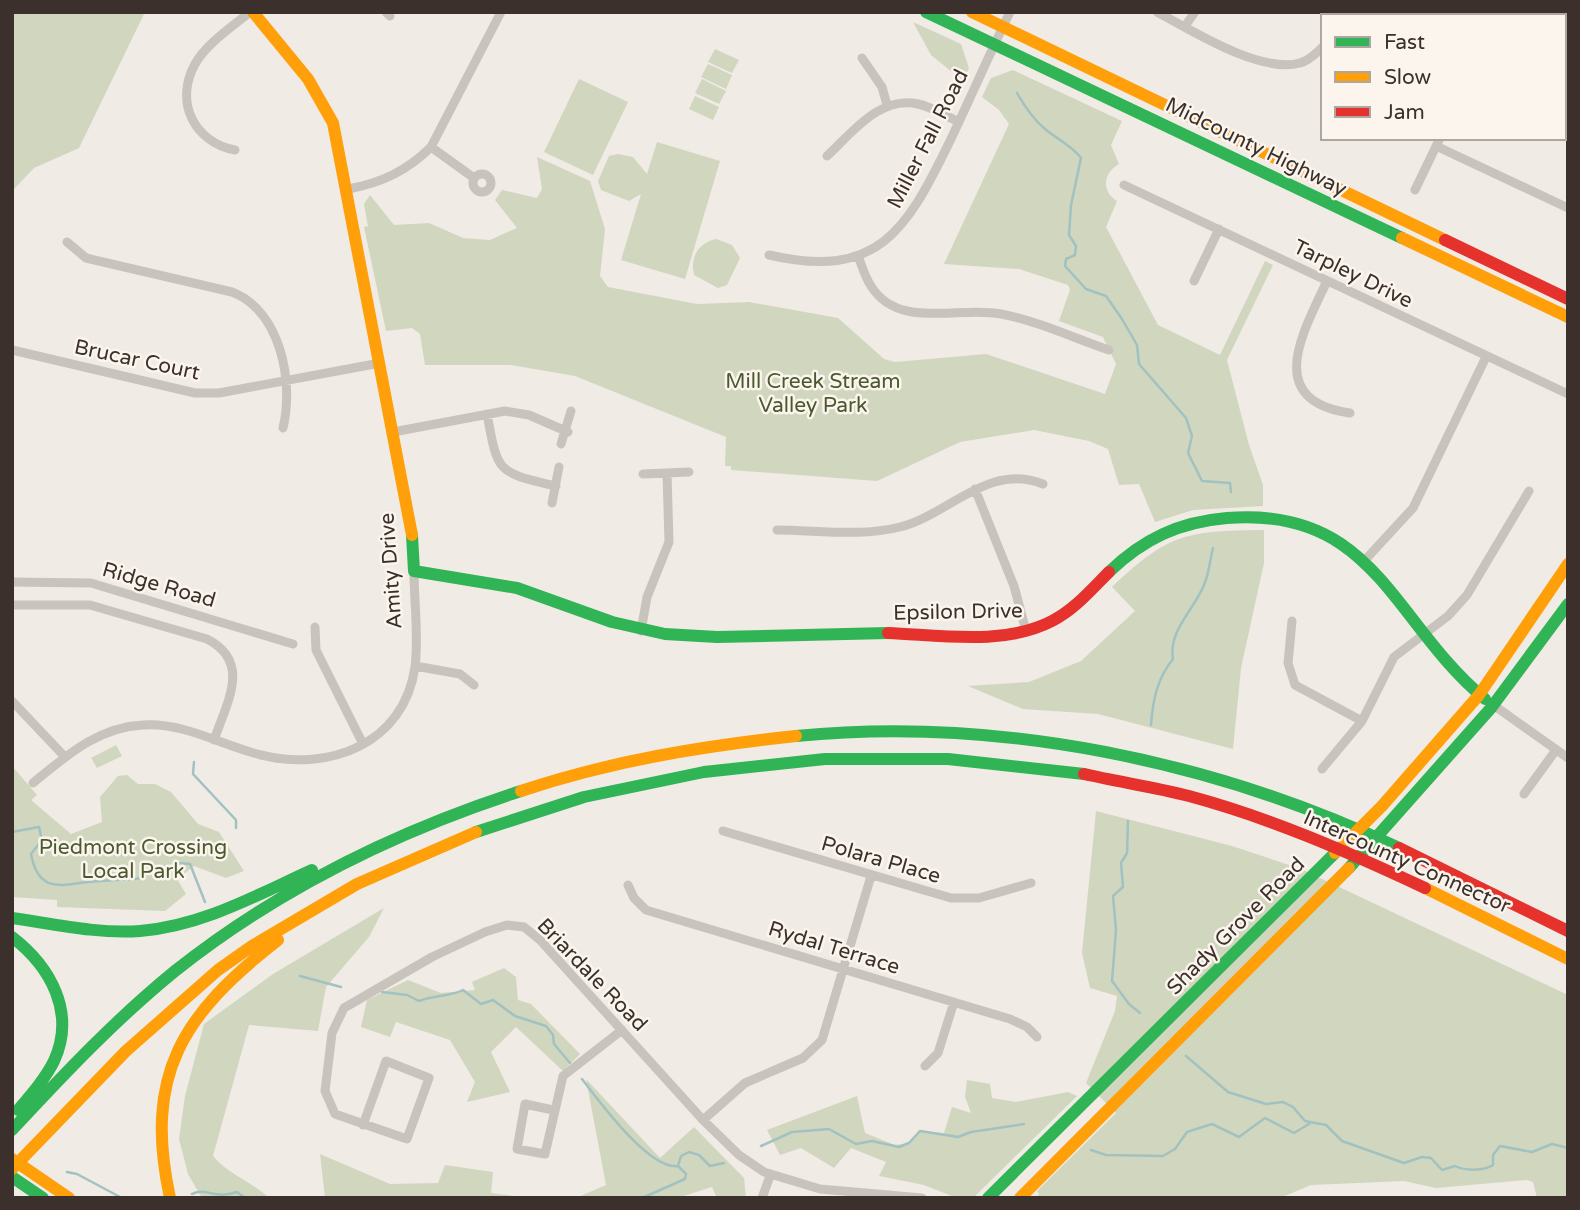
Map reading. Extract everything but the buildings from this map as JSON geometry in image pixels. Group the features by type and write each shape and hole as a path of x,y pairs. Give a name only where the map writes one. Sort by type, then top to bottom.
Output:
{"main road":[{"name":"Amity Drive","path":"252,12 303,71 325,104 340,148 412,535 414,571"},
{"name":"Midcounty Highway","path":"926,12 1568,317"},
{"name":"Midcounty Highway","path":"972,12 1568,299"},
{"name":"Epsilon Drive","path":"414,571 473,578 529,592 640,631 688,638 847,632 1000,634 1026,631 1057,621 1135,548 1164,531 1195,522 1257,518 1291,521 1334,536 1365,560 1398,594 1457,675 1486,700"},
{"name":"Shady Grove Road","path":"988,1198 1357,832 1486,700 1568,564"},
{"name":"Shady Grove Road","path":"1020,1198 1376,841 1486,700 1568,604"},
{"name":"Intercounty Connector","path":"12,1130 92,1044 136,1003 231,930 324,873 415,828 546,779 666,751 738,740 894,730 1012,739 1139,758 1290,801 1395,846 1568,931"},
{"name":"Intercounty Connector","path":"12,1168 103,1071 188,995 252,947 334,897 407,861 484,830 604,792 759,764 857,757 973,761 1089,774 1191,797 1318,840 1377,865 1568,959"},
{"path":"12,918 120,932 163,928 208,916 415,828"},
{"path":"170,1195 161,1153 161,1112 169,1073 194,1021 219,988 334,897"},
{"path":"12,937 44,964 55,984 61,1015 55,1060 12,1119"},
{"path":"12,1159 69,1198"},
{"path":"12,1177 43,1198"}],"street":[{"path":"235,150 218,147 201,133 192,121 187,90 196,62 208,48 252,12"},
{"path":"348,189 392,177 415,163 431,147 500,12"},
{"name":"Miller Fall Road","path":"769,255 821,263 858,256 892,236 908,220 959,122 1010,12"},
{"path":"1157,12 1254,59 1276,65 1306,61 1321,49"},
{"path":"1185,26 1195,12"},
{"path":"862,58 882,87 887,105"},
{"path":"827,156 868,118 887,105 919,104 959,122"},
{"path":"1415,190 1438,142 1568,208"},
{"path":"431,147 474,178"},
{"name":"Tarpley Drive","path":"1124,185 1568,394"},
{"path":"1194,281 1219,229"},
{"path":"67,242 86,258 244,296 269,320 278,344 288,405 284,428"},
{"path":"858,256 871,286 895,308 920,313 967,310 1002,314 1109,350"},
{"path":"1328,281 1298,344 1297,376 1308,396 1327,410 1350,413"},
{"name":"Brucar Court","path":"12,350 195,393 219,393 380,363"},
{"path":"1365,560 1413,508 1486,357"},
{"path":"561,444 568,432 571,411"},
{"path":"393,432 487,414 518,412 568,432"},
{"path":"487,414 497,464 506,472 556,486"},
{"path":"552,503 559,467"},
{"path":"643,474 689,472"},
{"path":"640,631 647,597 669,542 667,473"},
{"path":"777,530 869,531 898,528 975,489 1030,478 1043,484"},
{"path":"975,489 1014,586 1026,631"},
{"path":"1322,769 1362,721 1394,657 1448,616 1467,595 1530,491"},
{"name":"Amity Drive","path":"33,783 93,738 131,726 172,728 259,755 295,761 334,758 363,744 380,731 399,709 415,666 414,571"},
{"name":"Ridge Road","path":"12,582 83,581 293,644"},
{"path":"12,605 89,605 206,639 222,647 232,662 233,680 214,740"},
{"path":"1292,621 1288,663 1295,685 1362,721"},
{"path":"315,627 316,650 363,744"},
{"path":"415,666 460,674 474,685"},
{"path":"1486,700 1568,758"},
{"path":"12,701 65,757"},
{"path":"1524,794 1556,750"},
{"name":"Polara Place","path":"723,831 951,898 979,898 1031,884"},
{"path":"703,1120 745,1083 803,1058 817,1046 825,1033 871,876"},
{"name":"Rydal Terrace","path":"628,885 634,898 646,909 1010,1019 1027,1027 1037,1037"},
{"name":"Briardale Road","path":"363,1125 386,1061 429,1078 407,1139 363,1125 335,1114 325,1091 332,1033 344,1008 368,992 485,932 508,925 531,931 703,1120 739,1155 771,1176 820,1189 922,1198"},
{"path":"925,1066 938,1053 954,1002"},
{"path":"553,1110 525,1104 517,1149 545,1154 563,1076 622,1030"},
{"path":"762,1198 771,1176"}],"green space":[{"path":"12,12 145,12 79,148 34,168 12,191"},
{"path":"913,22 961,44 969,68 963,81 931,55"},
{"path":"715,49 739,60 732,73 708,62"},
{"path":"708,64 732,75 726,89 701,77"},
{"name":"Mill Creek Stream Valley Park","path":"1013,70 1122,121 1111,145 1119,164 1107,177 1106,187 1117,201 1106,227 1158,325 1220,355 1265,261 1273,265 1227,360 1249,445 1263,485 1263,506 1193,510 1155,522 1139,484 1119,485 1108,449 1089,441 1034,430 960,442 877,481 731,470 731,466 725,466 726,437 575,376 511,365 425,365 420,334 412,328 386,331 364,227 368,226 364,204 370,195 394,225 429,223 463,238 490,240 517,228 495,200 502,190 537,198 542,189 537,157 590,181 605,229 600,276 608,287 697,304 749,302 838,318 884,359 895,362 986,354 1105,394 1116,364 1103,337 1059,321 1070,290 1068,285 1019,269 944,264 1009,124 999,110 982,97 991,78"},
{"path":"579,79 628,102 593,175 544,152"},
{"path":"702,79 726,91 719,104 695,93"},
{"path":"695,96 719,107 713,120 689,109"},
{"path":"657,142 720,161 685,279 621,260 641,194 629,201 601,190 598,181 609,156 618,154 633,157 647,174"},
{"path":"716,239 732,245 740,258 727,285 718,288 694,275 693,268 694,257 700,247"},
{"path":"1264,530 1264,563 1241,668 1233,749 1098,714 1023,709 968,686 1029,682 1081,661 1135,611 1112,587 1165,545 1197,534"},
{"path":"116,745 122,756 97,768 91,758"},
{"name":"Piedmont Crossing Local Park","path":"12,766 37,795 31,800 71,834 102,822 100,797 118,776 127,775 138,784 155,784 171,792 198,824 219,832 244,871 226,878 194,866 177,879 186,894 165,911 57,907 57,900 12,897"},
{"path":"1096,811 1232,846 1301,869 1568,995 1568,1198 1537,1198 1533,1182 1527,1180 1436,1188 1404,1181 1311,1185 1280,1198 1036,1198 1039,1194 1037,1191 1116,1113 1086,1083 1115,1011 1117,996 1090,988 1082,953"},
{"path":"384,908 369,937 326,987 318,1031 249,1025 213,1156 269,1198 202,1198 188,1174 179,1139 185,1096 204,1024 273,974"},
{"path":"504,968 516,977 518,1000 531,1004 580,1054 563,1071 516,1027 491,1052 510,1092 467,1102 475,1082 450,1040 396,1022 390,1037 361,1027 367,1000 408,980 441,993 475,990 472,982"},
{"path":"586,1079 660,1158 694,1127 744,1178 746,1198 717,1198 712,1187 677,1198 576,1198 606,1185"},
{"path":"967,1080 990,1084 992,1098 1016,1102 1068,1092 1077,1096 973,1198 957,1198 924,1185 879,1176 886,1162 851,1148 834,1168 801,1148 780,1155 767,1130 857,1096 865,1133 895,1145 909,1143 920,1131 944,1133 952,1107 971,1113 965,1097"},
{"path":"320,1154 390,1184 438,1183 445,1165 493,1172 491,1193 528,1198 325,1198"}],"waterway":[{"path":"1017,93 1037,121 1081,158 1071,205 1069,235 1076,246 1075,255 1066,259 1065,266 1086,289 1106,296 1137,345 1139,364 1186,418 1192,436 1188,453 1202,481 1230,483 1231,492"},
{"path":"1151,725 1157,690 1173,659 1174,639 1204,585 1213,548"},
{"path":"194,762 193,774 236,820 236,828"},
{"path":"1128,821 1127,853 1121,863 1123,887 1113,896 1116,930 1112,981 1129,1004 1140,1013"},
{"path":"12,832 39,827 42,840 31,854 39,875 51,884 68,885 143,878 149,872 165,876 179,863 190,864 205,902"},
{"path":"300,976 341,987"},
{"path":"382,992 407,995 419,1001 463,990 481,1004 493,1000 515,1016 546,1026 553,1035 554,1044 570,1063"},
{"path":"1186,1056 1228,1092 1266,1104 1283,1102 1293,1107 1305,1121 1326,1125 1342,1141 1404,1163 1422,1157 1431,1158 1442,1170 1455,1166 1480,1169 1493,1165 1493,1155 1500,1146 1532,1152 1552,1144 1568,1148"},
{"path":"582,1079 639,1146 666,1164 678,1166"},
{"path":"1091,1150 1106,1155 1163,1156 1175,1149 1187,1132 1212,1124 1239,1137 1265,1118 1294,1133 1309,1124"},
{"path":"761,1146 792,1132 829,1129 856,1144 872,1141 899,1147 909,1143 920,1131 958,1137 971,1132 1024,1124"},
{"path":"642,1198 685,1179 686,1174 678,1166 681,1156 689,1152 699,1155 710,1166 724,1163"},
{"path":"67,1172 77,1174 122,1198"},
{"path":"192,1194 202,1192 222,1195 237,1192 245,1198"}],"traffic: fast":[{"path":"926,12 1402,238"},
{"path":"1109,572 1149,541 1193,523 1227,518 1277,519 1317,530 1349,550 1377,575 1453,669 1485,699"},
{"path":"412,535 414,571 517,588 612,622 665,634 717,637 888,633"},
{"path":"1349,868 1491,708 1568,604"},
{"path":"796,736 873,732 950,733 1028,740 1105,752 1181,769 1256,791 1329,817 1399,848"},
{"path":"476,832 584,797 704,772 825,759 948,759 1084,774"},
{"path":"12,1130 51,1088 153,989 255,914 384,844 521,791"},
{"path":"988,1198 1335,853"},
{"path":"12,918 108,931 163,928 229,908 312,870"},
{"path":"12,937 38,962 48,977 61,1009 62,1026 54,1061 18,1110"},
{"path":"12,1177 43,1198"}],"traffic: slow":[{"path":"253,12 308,79 333,123 412,535"},
{"path":"972,12 1445,240"},
{"path":"1402,238 1568,317"},
{"path":"1335,853 1382,806 1479,695 1568,564"},
{"path":"521,791 589,771 657,756 796,736"},
{"path":"12,1169 126,1051 218,970 252,946 357,884 476,832"},
{"path":"1020,1198 1349,868"},
{"path":"1425,888 1568,959"},
{"path":"170,1198 163,1154 162,1116 167,1081 178,1050 195,1021 217,994 278,940"},
{"path":"12,1159 69,1198"}],"traffic: jam":[{"path":"1445,240 1568,299"},
{"path":"888,633 972,637 1013,634 1033,629 1068,611 1109,572"},
{"path":"1084,774 1176,793 1250,815 1338,849 1425,888"},
{"path":"1399,848 1568,931"}]}
